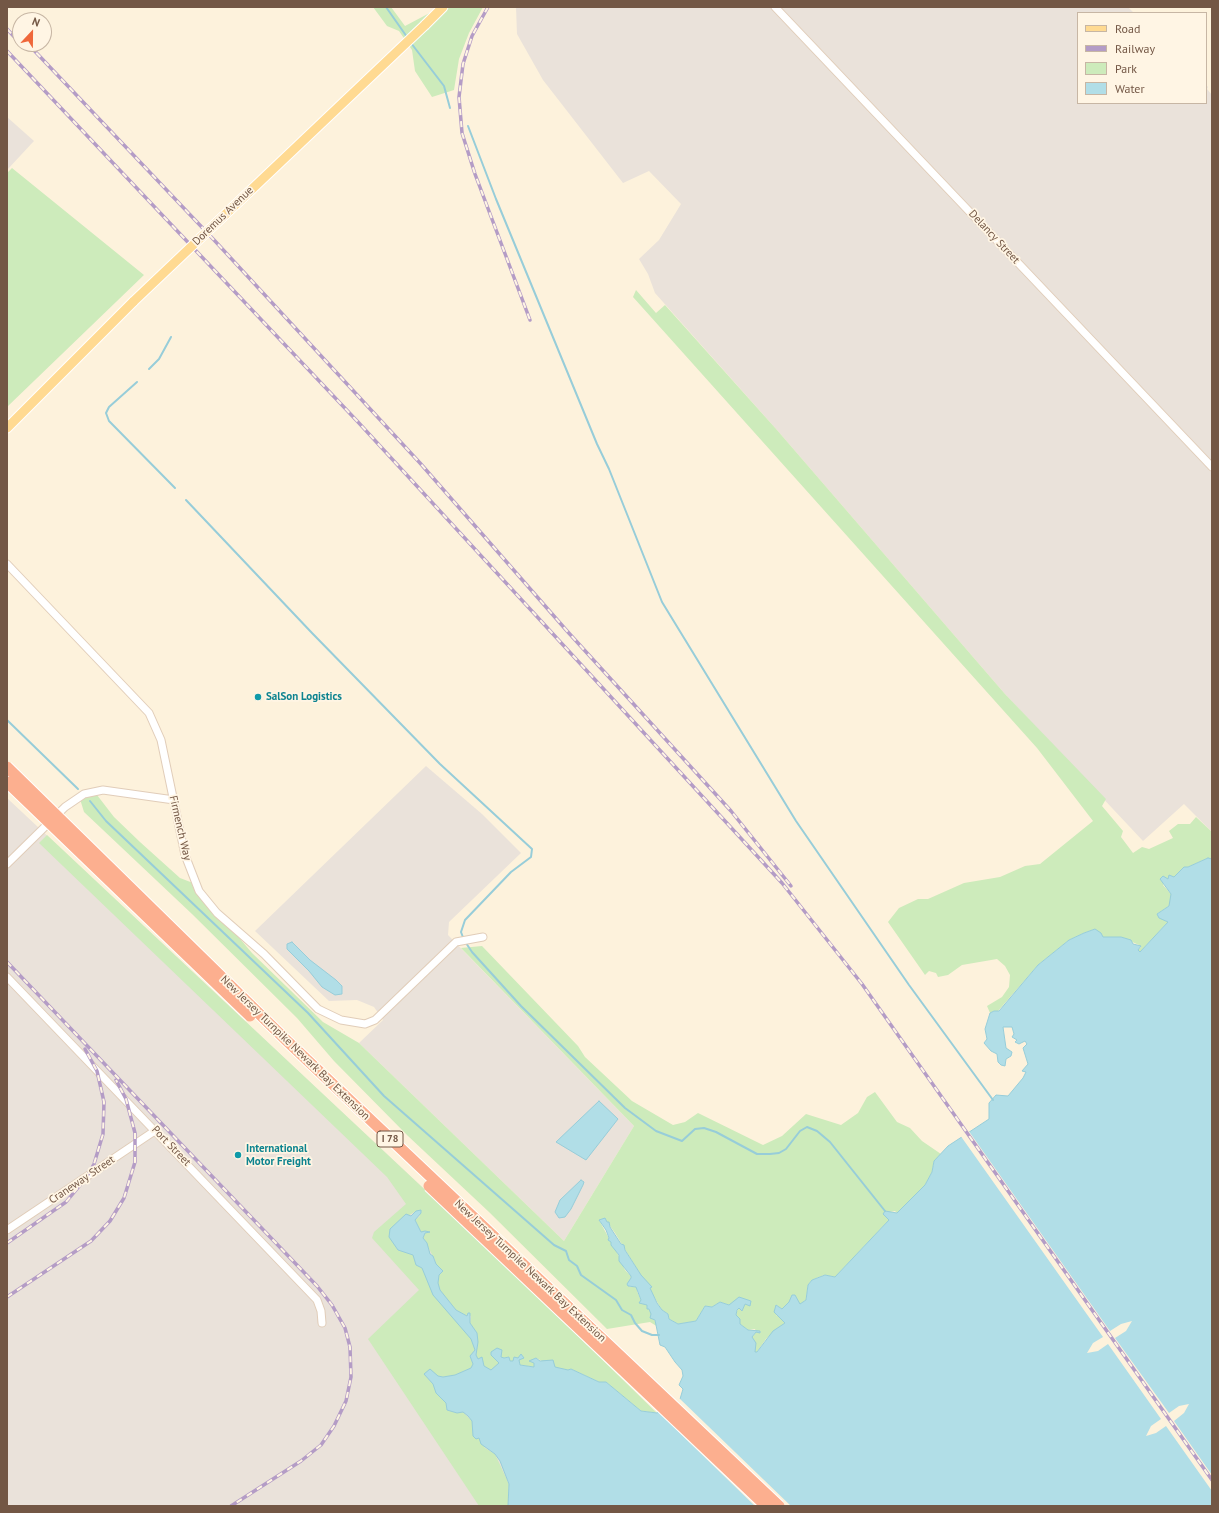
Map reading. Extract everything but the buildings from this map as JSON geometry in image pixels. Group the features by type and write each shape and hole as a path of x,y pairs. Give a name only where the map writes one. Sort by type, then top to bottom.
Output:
{"highway":[{"name":"New Jersey Turnpike Newark Bay Extension","path":"7,767 291,1045 779,1506"},
{"name":"New Jersey Turnpike Newark Bay Extension","path":"7,782 370,1130 766,1506"}],"main road":[{"name":"Doremus Avenue","path":"7,428 134,301 443,7"}],"street":[{"name":"Delancy Street","path":"775,7 1212,467"},
{"name":"Firmench Way","path":"7,564 149,713 161,740 185,855 199,891 217,913 264,954 318,1009 341,1020 365,1024 375,1020 456,942 482,936"},
{"path":"7,864 65,807 84,794 103,790 174,800"},
{"name":"Port Street","path":"7,977 156,1130 317,1300 321,1311 322,1323"},
{"name":"Craneway Street","path":"7,1230 156,1130"}],"shaded area":[{"path":"516,7 1128,7 1133,12 1077,12 1077,104 1207,104 1207,89 1212,95 1212,832 1184,804 1143,841 1005,694 777,430 655,293 648,274 639,259 659,240 681,204 649,171 623,183 543,80 517,34"},
{"path":"7,117 34,141 7,170"},
{"path":"426,766 482,814 521,853 449,922 448,935 634,1126 564,1241 359,1043 383,1020 374,1007 357,1000 329,1001 255,931"},
{"path":"7,798 502,1262 508,1506 7,1506"}],"green space":[{"path":"373,7 391,7 405,26 441,7 483,7 469,33 459,59 454,90 432,97 415,71 412,50 399,31 387,26"},
{"path":"12,168 144,275 7,407 7,173"},
{"path":"636,290 656,313 665,305 777,430 1005,694 1106,799 1102,806 1123,831 1121,837 1133,853 1142,847 1149,849 1173,838 1169,831 1178,824 1190,824 1196,817 1212,832 1212,859 1208,858 1188,867 1184,867 1174,877 1168,879 1163,885 1171,894 1171,902 1169,906 1157,914 1168,922 1140,952 1138,950 1141,947 1139,945 1121,937 1103,937 1095,929 1084,933 1069,940 1038,965 998,1011 990,1013 987,1006 1002,997 1009,987 1010,975 1005,966 997,959 962,965 948,975 938,977 936,973 929,971 925,975 888,922 899,908 918,899 928,899 964,883 1000,877 1025,866 1040,864 1093,821 1037,748 633,297"},
{"path":"97,795 114,817 140,842 180,878 193,883 252,953 323,1022 359,1043 564,1241 634,1126 461,948 482,946 578,1046 585,1057 632,1101 673,1125 685,1122 698,1113 763,1145 782,1136 806,1114 841,1125 858,1113 867,1097 875,1092 897,1122 910,1128 922,1141 941,1154 934,1161 932,1172 925,1185 897,1213 895,1211 890,1212 889,1220 835,1277 824,1275 812,1280 808,1285 806,1300 799,1305 789,1302 782,1309 776,1305 776,1315 782,1318 785,1323 766,1339 757,1352 754,1352 752,1337 756,1332 755,1329 748,1330 740,1324 740,1319 736,1315 739,1308 741,1310 745,1304 751,1300 729,1305 720,1302 712,1307 705,1306 696,1321 678,1324 669,1319 668,1314 662,1310 607,1222 599,1220 611,1242 611,1245 616,1250 625,1270 631,1276 630,1281 627,1284 630,1287 638,1288 637,1291 642,1303 647,1305 658,1327 650,1322 607,1329 489,1212 408,1136 334,1061 297,1018 192,914 84,812 80,799"},
{"path":"47,835 502,1262 657,1413 641,1411 606,1382 599,1382 571,1369 568,1371 554,1367 536,1358 530,1361 534,1363 534,1367 520,1365 518,1358 510,1361 509,1357 501,1357 499,1363 491,1370 484,1366 482,1358 478,1359 476,1355 478,1342 477,1333 470,1323 471,1316 464,1315 456,1310 440,1290 438,1283 439,1275 435,1260 423,1238 425,1233 421,1232 415,1220 420,1216 416,1211 408,1216 395,1246 398,1250 413,1255 416,1265 422,1268 450,1313 471,1338 475,1350 470,1356 473,1364 471,1368 455,1375 443,1377 432,1372 424,1374 433,1384 436,1393 446,1403 447,1410 457,1413 463,1412 472,1421 472,1428 485,1448 495,1454 509,1484 508,1506 479,1506 368,1339 419,1290 372,1238 374,1232 406,1204 387,1177 39,843"}],"water":[{"path":"1208,858 1212,859 1212,1506 508,1506 509,1484 500,1461 495,1454 481,1444 479,1438 476,1439 473,1436 472,1421 468,1416 463,1412 457,1413 447,1410 446,1403 436,1393 433,1384 424,1374 430,1369 438,1376 443,1377 455,1375 471,1368 473,1364 470,1356 475,1350 471,1339 433,1295 422,1268 416,1265 413,1255 398,1250 389,1237 390,1229 406,1214 411,1216 416,1211 421,1210 421,1213 415,1220 421,1232 430,1232 425,1233 423,1238 427,1243 430,1254 433,1256 436,1264 443,1271 439,1275 438,1283 440,1290 456,1310 467,1316 468,1313 470,1313 470,1323 477,1333 478,1342 476,1355 478,1359 482,1357 484,1366 491,1370 499,1363 491,1355 491,1352 497,1348 502,1350 501,1357 509,1357 510,1361 513,1361 514,1357 518,1358 521,1354 524,1358 519,1360 520,1365 534,1367 534,1363 529,1361 536,1358 540,1361 553,1360 555,1367 568,1370 571,1369 599,1382 606,1382 641,1411 657,1413 680,1399 683,1389 679,1385 683,1376 682,1370 665,1347 660,1345 655,1320 650,1318 651,1314 649,1309 647,1309 647,1305 639,1303 641,1300 636,1287 628,1286 627,1284 631,1276 619,1261 619,1255 611,1245 611,1242 608,1240 609,1238 606,1230 599,1220 605,1218 607,1222 609,1222 610,1227 621,1244 624,1245 625,1250 641,1275 652,1287 650,1288 657,1303 662,1310 668,1314 669,1319 678,1324 696,1321 705,1306 712,1307 720,1302 729,1305 739,1297 751,1301 750,1306 745,1304 742,1311 739,1308 736,1315 740,1319 740,1324 748,1330 760,1331 760,1333 756,1332 752,1337 756,1343 755,1352 757,1352 773,1331 785,1323 774,1312 776,1305 782,1309 789,1302 792,1295 795,1295 800,1304 806,1300 808,1285 812,1280 825,1275 835,1277 889,1220 883,1214 885,1211 897,1213 925,1185 932,1172 934,1161 948,1146 989,1119 989,1103 996,1095 1008,1096 1023,1078 1026,1072 1022,1071 1028,1064 1023,1048 1027,1044 1025,1041 1019,1044 1015,1042 1017,1040 1012,1037 1014,1034 1012,1027 1003,1027 1006,1048 1012,1052 1011,1056 1006,1059 1005,1066 1001,1065 998,1062 997,1054 991,1051 984,1043 987,1039 985,1029 990,1013 999,1011 1038,965 1069,940 1084,933 1095,929 1101,933 1103,937 1121,937 1131,940 1133,944 1141,946 1138,950 1140,952 1168,922 1159,918 1157,914 1169,906 1171,894 1160,879 1163,876 1168,879 1169,875 1174,877 1184,867 1188,867"},
{"path":"292,942 310,960 342,986 342,994 335,995 322,987 309,971 287,949 287,944"},
{"path":"599,1101 618,1119 586,1160 556,1142"},
{"path":"581,1180 584,1182 583,1185 571,1209 565,1217 559,1218 555,1212 560,1200"}],"pier":[{"path":"968,1130 1110,1331 1121,1324 1132,1321 1126,1331 1115,1338 1169,1413 1179,1406 1189,1404 1184,1413 1174,1421 1212,1475 1212,1491 1166,1426 1156,1433 1146,1436 1151,1426 1161,1419 1108,1344 1098,1351 1087,1353 1093,1343 1103,1337 960,1135"},
{"path":"679,1398 791,1506 755,1506 657,1411"}],"waterway":[{"path":"386,7 407,37"},
{"path":"411,43 444,86 450,108"},
{"path":"468,126 496,199 597,444 609,469 662,602 796,821 909,985 993,1100"},
{"path":"149,369 159,359 171,337"},
{"path":"137,382 109,407 106,413 109,421 175,488"},
{"path":"186,500 312,633 440,764 532,849 531,857 511,872 465,920 461,932 464,940 472,952 521,1006 625,1108 656,1131 682,1141 695,1129 704,1128 716,1132 757,1154 770,1154 779,1153 786,1149 800,1131 807,1127 817,1131 830,1142 885,1211"},
{"path":"7,720 78,789"},
{"path":"90,801 106,821 308,1013 384,1096 554,1245 566,1251 569,1260 577,1266 581,1275 616,1300 622,1310 631,1315 635,1323 642,1331 652,1335 659,1335"}],"railway":[{"path":"488,7 472,36 463,64 459,97 462,133 475,174 530,320"},
{"path":"7,29 12,34"},
{"path":"7,51 358,422 782,883 862,984 1212,1480"},
{"path":"36,52 215,241 420,463 567,631 731,811 791,886"},
{"path":"7,962 317,1286 332,1305 345,1328 350,1347 351,1377 346,1401 334,1426 321,1445 301,1461 231,1506"},
{"path":"7,1243 66,1202 86,1178 94,1164 103,1134 104,1102 97,1071 85,1049"},
{"path":"7,1297 91,1241 110,1221 124,1198 135,1162 135,1133 126,1099 116,1080"}],"place":[{"name":"SalSon Logistics","path":"258,697"},
{"name":"International Motor Freight","path":"238,1155"}]}
